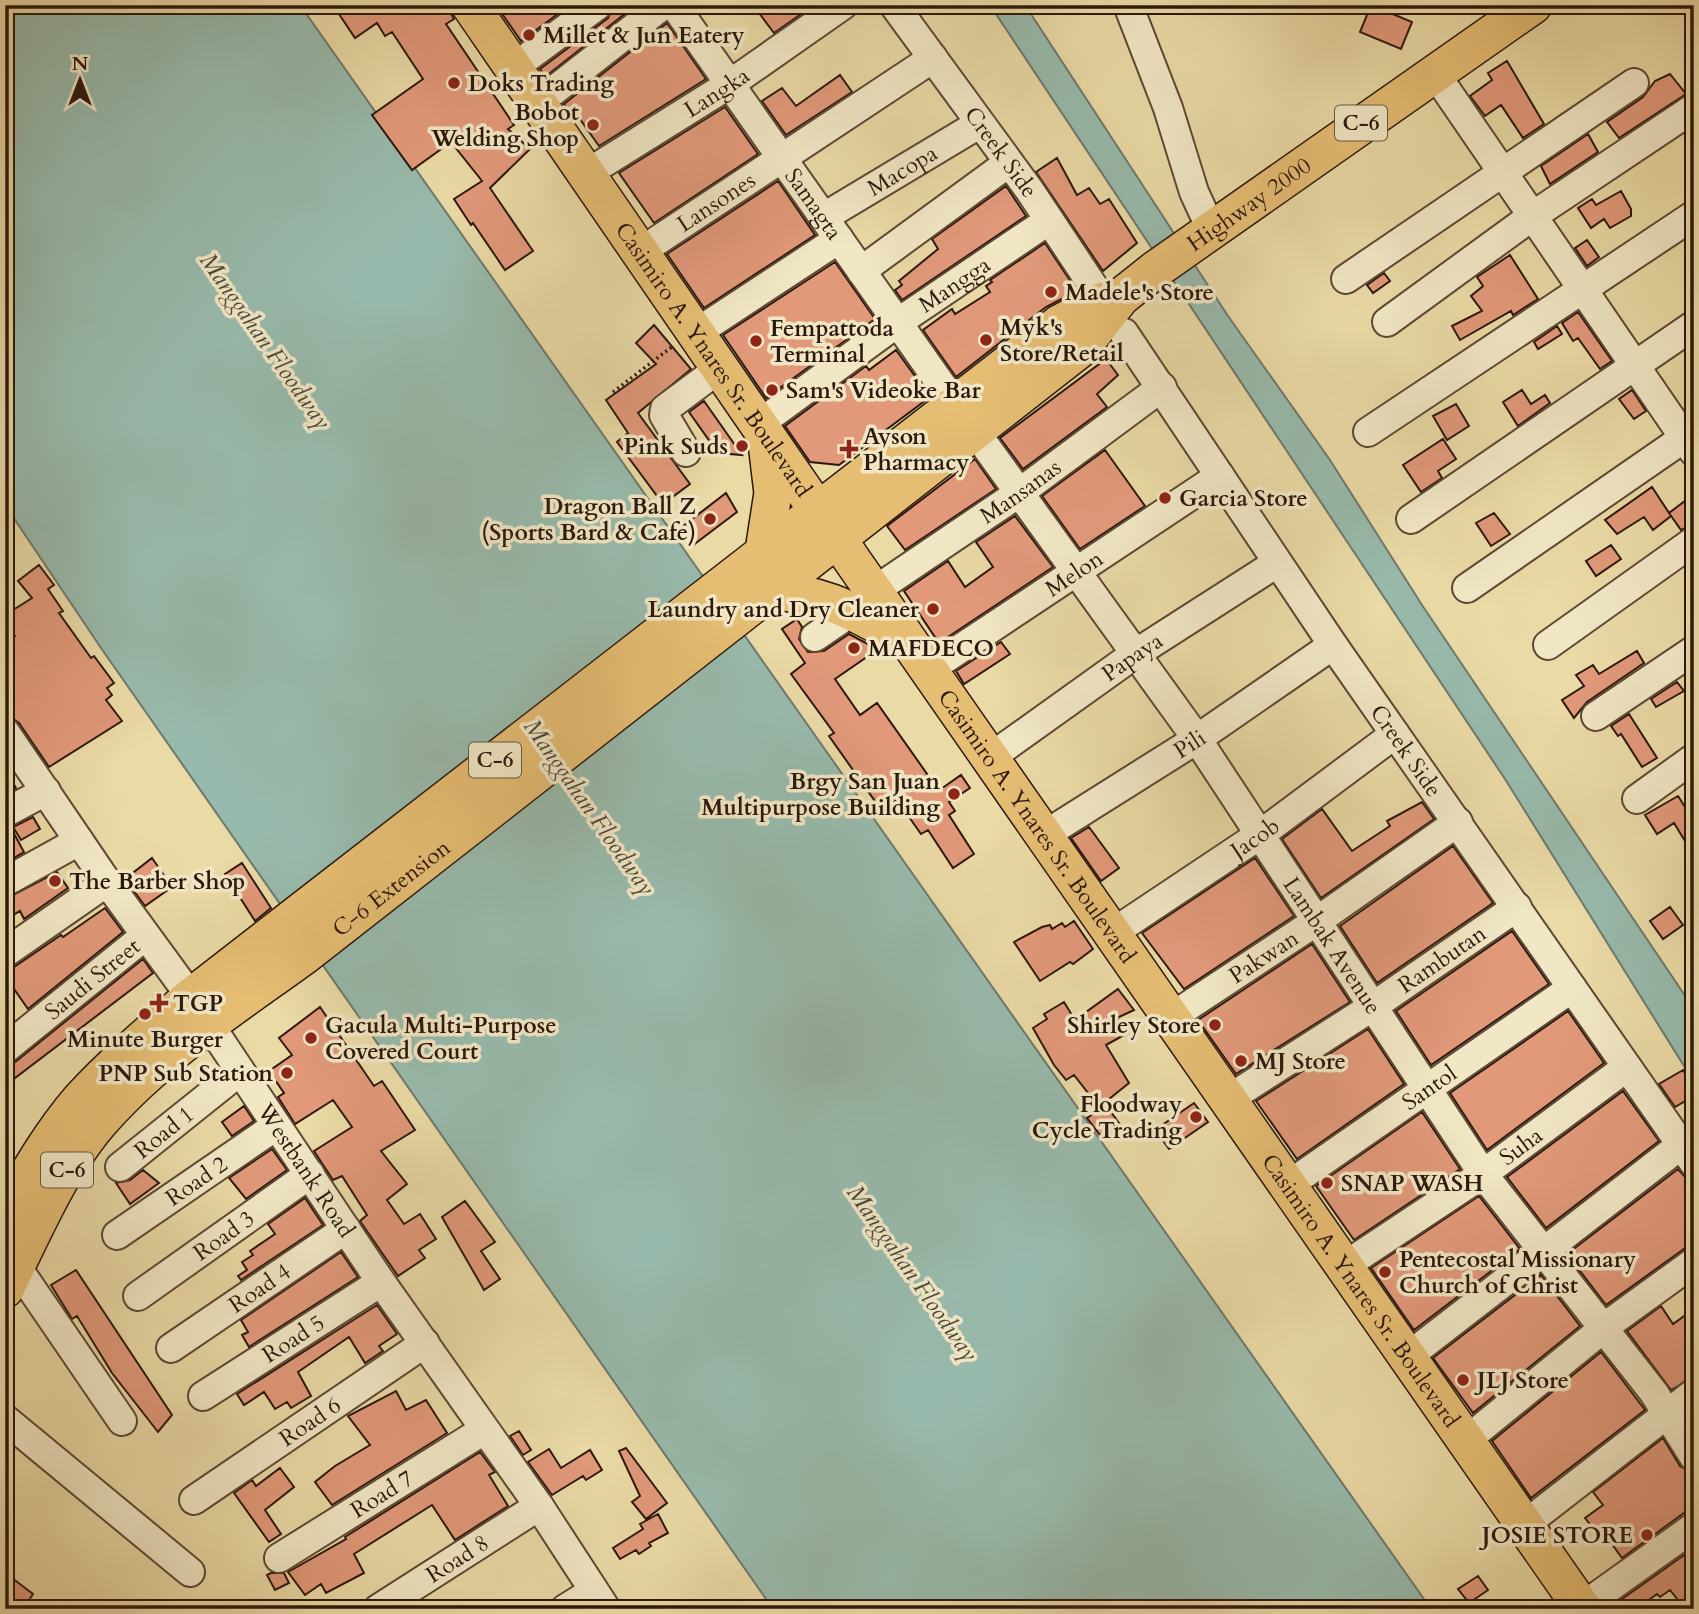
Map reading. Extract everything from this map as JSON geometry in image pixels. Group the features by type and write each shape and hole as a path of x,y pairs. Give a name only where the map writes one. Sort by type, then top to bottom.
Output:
{"main road":[{"name":"Highway 2000","path":"847,515 1081,348 1129,288 1533,5"},
{"name":"Casimiro A. Ynares Sr. Boulevard","path":"471,6 794,477 847,515 862,591 919,656 991,757 1111,934 1583,1608"},
{"path":"760,554 773,492 763,429"},
{"name":"C-6 Extension","path":"11,1278 70,1165 102,1119 200,1011 284,925 760,554 847,515"},
{"name":"C-6 Extension","path":"5,1214 42,1150 78,1102 110,1069 200,1011 305,955 761,596 847,515"},
{"path":"761,596 801,592 837,603 862,591"}],"street":[{"path":"513,68 598,5"},
{"path":"538,103 663,5"},
{"name":"Samagta","path":"674,5 971,426"},
{"name":"Langka","path":"586,174 730,84 843,5"},
{"name":"Creek Side","path":"894,5 1048,221 1129,288"},
{"path":"1128,5 1168,108 1194,192 1201,236"},
{"name":"Lansones","path":"640,252 933,58"},
{"path":"1434,72 1689,445 1467,588"},
{"path":"1346,279 1633,83"},
{"path":"1387,323 1531,217 1694,108"},
{"name":"Macopa","path":"695,331 831,228 979,124"},
{"path":"861,271 1007,164"},
{"path":"1368,432 1694,215"},
{"name":"Mangga","path":"763,429 897,323 1048,221"},
{"path":"1124,333 1129,288"},
{"path":"1410,519 1694,325"},
{"name":"Creek Side","path":"1124,333 1332,645 1688,1154"},
{"name":"Highway 2000","path":"971,426 1124,333"},
{"path":"686,452 664,415 665,410 720,368"},
{"name":"Mansanas","path":"815,637 862,591 1019,493 1162,387"},
{"name":"Lambak Avenue","path":"971,426 1197,739 1483,1174 1667,1412 1694,1457"},
{"name":"Melon","path":"919,656 1075,573 1220,476"},
{"path":"1548,645 1694,541"},
{"name":"Papaya","path":"991,757 1135,654 1277,563"},
{"name":"Pili","path":"1043,836 1197,739 1332,645"},
{"path":"1596,716 1694,650"},
{"name":"Westbank Road","path":"5,732 107,882 200,1011 381,1282 539,1506 600,1600"},
{"name":"Jacob","path":"1111,934 1261,834 1395,734"},
{"path":"1637,799 1694,758"},
{"path":"5,813 46,791"},
{"name":"Pakwan","path":"1170,1018 1317,921 1458,822"},
{"path":"5,882 79,841"},
{"path":"5,953 107,882"},
{"name":"Rambutan","path":"1227,1100 1372,1007 1517,907"},
{"name":"Saudi Street","path":"5,1049 145,936"},
{"name":"Santol","path":"1287,1186 1572,988"},
{"name":"Suha","path":"1343,1267 1483,1174 1627,1067"},
{"name":"Road 1","path":"120,1167 240,1071"},
{"name":"Road 2","path":"117,1235 276,1126"},
{"path":"1406,1358 1545,1254 1688,1154"},
{"name":"Road 3","path":"138,1296 310,1174"},
{"name":"Road 4","path":"171,1348 346,1229"},
{"path":"1464,1441 1603,1329 1694,1262"},
{"path":"11,1278 122,1421"},
{"name":"Road 5","path":"204,1396 381,1282"},
{"name":"Road 6","path":"194,1500 425,1343"},
{"path":"1523,1525 1694,1393"},
{"path":"5,1419 190,1572"},
{"name":"Road 7","path":"279,1558 484,1430"},
{"name":"Road 8","path":"378,1609 539,1506"},
{"path":"1583,1608 1694,1527"},
{"path":"565,1609 600,1600"}],"path":[{"path":"613,392 695,331"}],"water":[{"name":"Manggahan Floodway","path":"5,5 300,5 1431,1609 773,1609 101,648 5,505"},
{"path":"990,5 1025,5 1228,316 1330,460 1422,605 1694,1009 1694,1082 1505,779"}],"building":[{"path":"333,5 446,5 454,19 446,24 514,125 508,129 530,149 490,188 533,251 505,270 473,223 471,225 454,199 482,181 451,142 412,170 372,115 423,79 392,32 385,36 377,23 355,38"},
{"path":"496,5 570,5 521,41"},
{"path":"614,5 636,5 545,77 540,69 608,18"},
{"path":"753,5 814,5 774,33"},
{"path":"1371,5 1412,22 1401,49 1360,32"},
{"path":"667,23 706,79 599,146 572,108 568,111 564,104"},
{"path":"1507,61 1544,124 1523,138 1501,105 1485,116 1470,96 1492,80 1488,73"},
{"path":"1670,74 1686,94 1619,138 1607,122 1643,97 1655,81"},
{"path":"840,75 852,92 786,135 762,101 782,88 796,106"},
{"path":"725,107 758,154 654,223 619,173"},
{"path":"1588,134 1598,152 1550,184 1541,166"},
{"path":"1057,158 1077,195 1089,188 1100,204 1109,199 1137,243 1103,271 1036,172"},
{"path":"778,181 815,235 704,308 667,254"},
{"path":"1006,186 1026,216 902,300 895,290 902,285 899,281 938,249 932,239"},
{"path":"1621,191 1631,209 1631,216 1610,228 1604,219 1591,228 1578,208 1592,199 1596,205"},
{"path":"1587,240 1599,257 1587,266 1575,248"},
{"path":"1045,243 1077,291 1046,307 956,377 923,330 952,309 955,314 990,292 986,286 992,282 990,280"},
{"path":"1510,255 1538,299 1513,315 1511,311 1460,340 1452,326 1482,311 1471,296 1483,286 1477,277"},
{"path":"835,262 875,319 766,398 723,335"},
{"path":"1384,273 1390,281 1373,293 1367,285"},
{"path":"1578,312 1612,361 1600,369 1578,338 1573,341 1562,323"},
{"path":"654,325 691,369 638,413 690,484 663,504 617,442 628,433 606,400 656,364 636,343"},
{"path":"1557,326 1562,334 1538,349 1534,342"},
{"path":"896,350 930,397 839,465 810,462 785,426 866,366 869,370"},
{"path":"1106,359 1118,375 1097,394 1107,407 1023,469 1000,438"},
{"path":"1522,390 1531,404 1545,395 1550,403 1518,426 1503,402"},
{"path":"1632,390 1646,411 1634,419 1619,399"},
{"path":"704,401 742,455 718,453 689,412"},
{"path":"1456,404 1469,426 1447,440 1433,416"},
{"path":"1443,439 1456,459 1438,471 1442,478 1421,492 1403,465"},
{"path":"1105,450 1145,506 1080,549 1042,496"},
{"path":"975,459 996,489 905,550 887,526"},
{"path":"1652,487 1671,516 1653,530 1644,517 1617,534 1605,520"},
{"name":"Dragon Ball Z (Sports Bard & Cafe)","path":"726,493 737,512 692,546 683,526"},
{"path":"1694,494 1694,525 1681,530 1669,513"},
{"path":"1494,513 1510,534 1491,546 1476,523"},
{"path":"1015,516 1053,567 939,643 904,591 948,561 965,587 993,567 976,542"},
{"path":"1611,545 1621,559 1596,576 1586,561"},
{"path":"39,565 54,585 48,589 63,611 59,613 91,658 94,656 114,683 107,688 112,695 106,700 122,721 49,767 19,723 5,713 5,644 15,636 5,621 5,615 32,598 18,581"},
{"path":"797,619 802,627 799,639 808,652 824,651 849,634 868,644 874,652 835,679 860,715 877,703 937,788 941,789 961,775 970,788 949,802 955,811 949,815 974,854 953,868 928,830 921,834 897,800 882,811 829,736 834,733 791,674 805,663 782,629"},
{"path":"1001,642 1010,654 964,684 956,671"},
{"path":"1637,651 1644,663 1587,702 1574,718 1562,700 1584,686 1576,675 1593,665 1599,674"},
{"path":"1677,682 1684,691 1656,707 1651,699"},
{"path":"1629,714 1657,758 1642,767 1621,734 1618,736 1611,726"},
{"path":"5,769 16,788 5,794"},
{"path":"1678,796 1694,821 1694,856 1674,823 1657,834 1645,815"},
{"path":"1422,802 1434,819 1321,898 1282,839 1322,809 1352,851 1390,826 1387,821"},
{"path":"33,817 40,829 21,840 13,827"},
{"path":"1089,827 1119,868 1101,881 1071,838"},
{"path":"11,828 24,852 5,863 5,830"},
{"path":"1453,846 1493,903 1377,983 1340,926"},
{"path":"152,858 172,887 145,906 125,879"},
{"path":"1255,858 1294,916 1184,989 1142,933"},
{"path":"242,863 271,908 255,921 225,874"},
{"path":"57,872 68,888 24,919 20,911 5,920 5,899"},
{"path":"1670,907 1683,925 1663,939 1650,921"},
{"path":"105,908 123,932 28,1009 14,989 5,996 5,969 14,967"},
{"path":"1074,921 1093,949 1073,964 1070,962 1040,981 1014,942 1042,927 1050,925 1052,929 1062,923 1065,927"},
{"path":"1512,931 1549,984 1431,1065 1396,1011"},
{"path":"1312,944 1350,1002 1236,1074 1198,1020"},
{"path":"143,959 153,973 15,1078 5,1065 15,1062"},
{"path":"1118,989 1134,1010 1117,1018 1128,1033 1106,1045 1129,1083 1099,1107 1074,1075 1066,1080 1033,1028 1047,1019 1044,1014 1064,1002 1075,1020"},
{"path":"320,1007 374,1086 382,1081 415,1130 381,1151 407,1184 387,1200 404,1224 420,1214 436,1239 419,1250 425,1258 398,1276 360,1221 367,1215 342,1176 333,1180 314,1151 352,1127 333,1100 295,1124 278,1097 284,1093 269,1071 292,1055 279,1038"},
{"path":"1568,1011 1604,1063 1487,1150 1450,1093"},
{"path":"1368,1029 1404,1084 1297,1159 1256,1101"},
{"path":"1683,1070 1694,1089 1694,1096 1675,1107 1659,1084"},
{"path":"1623,1091 1659,1141 1546,1228 1507,1177"},
{"path":"1194,1103 1208,1122 1169,1149 1155,1130"},
{"path":"1106,1105 1121,1126 1103,1139 1087,1118"},
{"path":"244,1106 254,1121 232,1136 222,1122"},
{"path":"1422,1112 1460,1169 1354,1240 1316,1186"},
{"path":"272,1149 287,1170 246,1199 229,1178"},
{"path":"1678,1169 1686,1178 1694,1179 1694,1246 1684,1249 1606,1305 1567,1254"},
{"path":"143,1170 159,1183 130,1204 116,1183 130,1180"},
{"path":"1479,1196 1520,1249 1414,1330 1371,1268"},
{"path":"305,1198 323,1225 241,1280 238,1276 247,1270 242,1262 253,1255 250,1251 275,1234 268,1224"},
{"path":"465,1201 495,1242 481,1251 500,1279 484,1290 442,1217"},
{"path":"341,1252 358,1277 249,1347 242,1335 248,1332 241,1320"},
{"path":"76,1270 172,1415 158,1432 112,1373 77,1316 72,1319 51,1285"},
{"path":"1541,1275 1580,1326 1473,1413 1433,1358"},
{"path":"377,1305 397,1334 379,1346 383,1351 365,1363 349,1337 298,1372 311,1396 291,1408 287,1402 275,1409 264,1392 244,1405 237,1394"},
{"path":"1661,1306 1673,1324 1694,1309 1694,1377 1671,1390 1627,1331"},
{"path":"1601,1352 1645,1410 1531,1498 1492,1441"},
{"path":"396,1391 406,1410 426,1400 447,1433 332,1505 315,1482 335,1466 370,1445 348,1416"},
{"path":"519,1431 531,1450 523,1455 510,1436"},
{"path":"1663,1438 1680,1466 1694,1474 1694,1511 1684,1513 1622,1558 1609,1540 1605,1543 1585,1518 1603,1505 1593,1492"},
{"path":"626,1448 667,1503 646,1519 632,1502 640,1496 619,1451"},
{"path":"549,1449 561,1468 590,1450 602,1470 586,1480 583,1476 552,1495 528,1462"},
{"path":"480,1452 495,1472 489,1475 508,1506 455,1540 432,1505 354,1554 364,1573 326,1593 321,1584 305,1595 288,1572 346,1539 345,1537"},
{"path":"280,1468 294,1487 265,1510 281,1534 269,1542 234,1493 252,1480 256,1486"},
{"path":"658,1514 668,1533 649,1543 651,1546 639,1554 636,1550 620,1559 613,1548 643,1529 640,1524"},
{"path":"1694,1548 1694,1596 1682,1605 1670,1590 1660,1597 1657,1594 1636,1609 1608,1609"},
{"path":"284,1573 289,1583 275,1590 267,1575"},
{"path":"1478,1576 1488,1590 1469,1603 1458,1589"},
{"path":"12,1578 33,1594 23,1609 11,1609 5,1604 5,1588"}],"place":[{"name":"Millet & Jun Eatery","path":"529,35"},
{"name":"Doks Trading","path":"454,83"},
{"name":"Bobot Welding Shop","path":"593,125"},
{"name":"Madele's Store","path":"1051,292"},
{"name":"Myk's Store/Retail","path":"986,340"},
{"name":"Fempattoda Terminal","path":"756,341"},
{"name":"Sam's Videoke Bar","path":"772,390"},
{"name":"Pink Suds","path":"742,446"},
{"name":"Ayson Pharmacy","path":"849,449"},
{"name":"Garcia Store","path":"1165,498"},
{"name":"Dragon Ball Z (Sports Bard & Cafe)","path":"710,519"},
{"name":"Laundry and Dry Cleaner","path":"933,609"},
{"name":"MAFDECO","path":"854,648"},
{"name":"Brgy San Juan Multipurpose Building","path":"954,794"},
{"name":"The Barber Shop","path":"55,881"},
{"name":"TGP","path":"159,1003"},
{"name":"Minute Burger","path":"145,1014"},
{"name":"Shirley Store","path":"1215,1025"},
{"name":"Gacula Multi-Purpose Covered Court","path":"311,1038"},
{"name":"MJ Store","path":"1241,1061"},
{"name":"PNP Sub Station","path":"287,1073"},
{"name":"Floodway Cycle Trading","path":"1196,1117"},
{"name":"SNAP WASH","path":"1327,1183"},
{"name":"Pentecostal Missionary Church of Christ","path":"1385,1272"},
{"name":"JLJ Store","path":"1463,1380"},
{"name":"JOSIE STORE","path":"1647,1535"}]}
